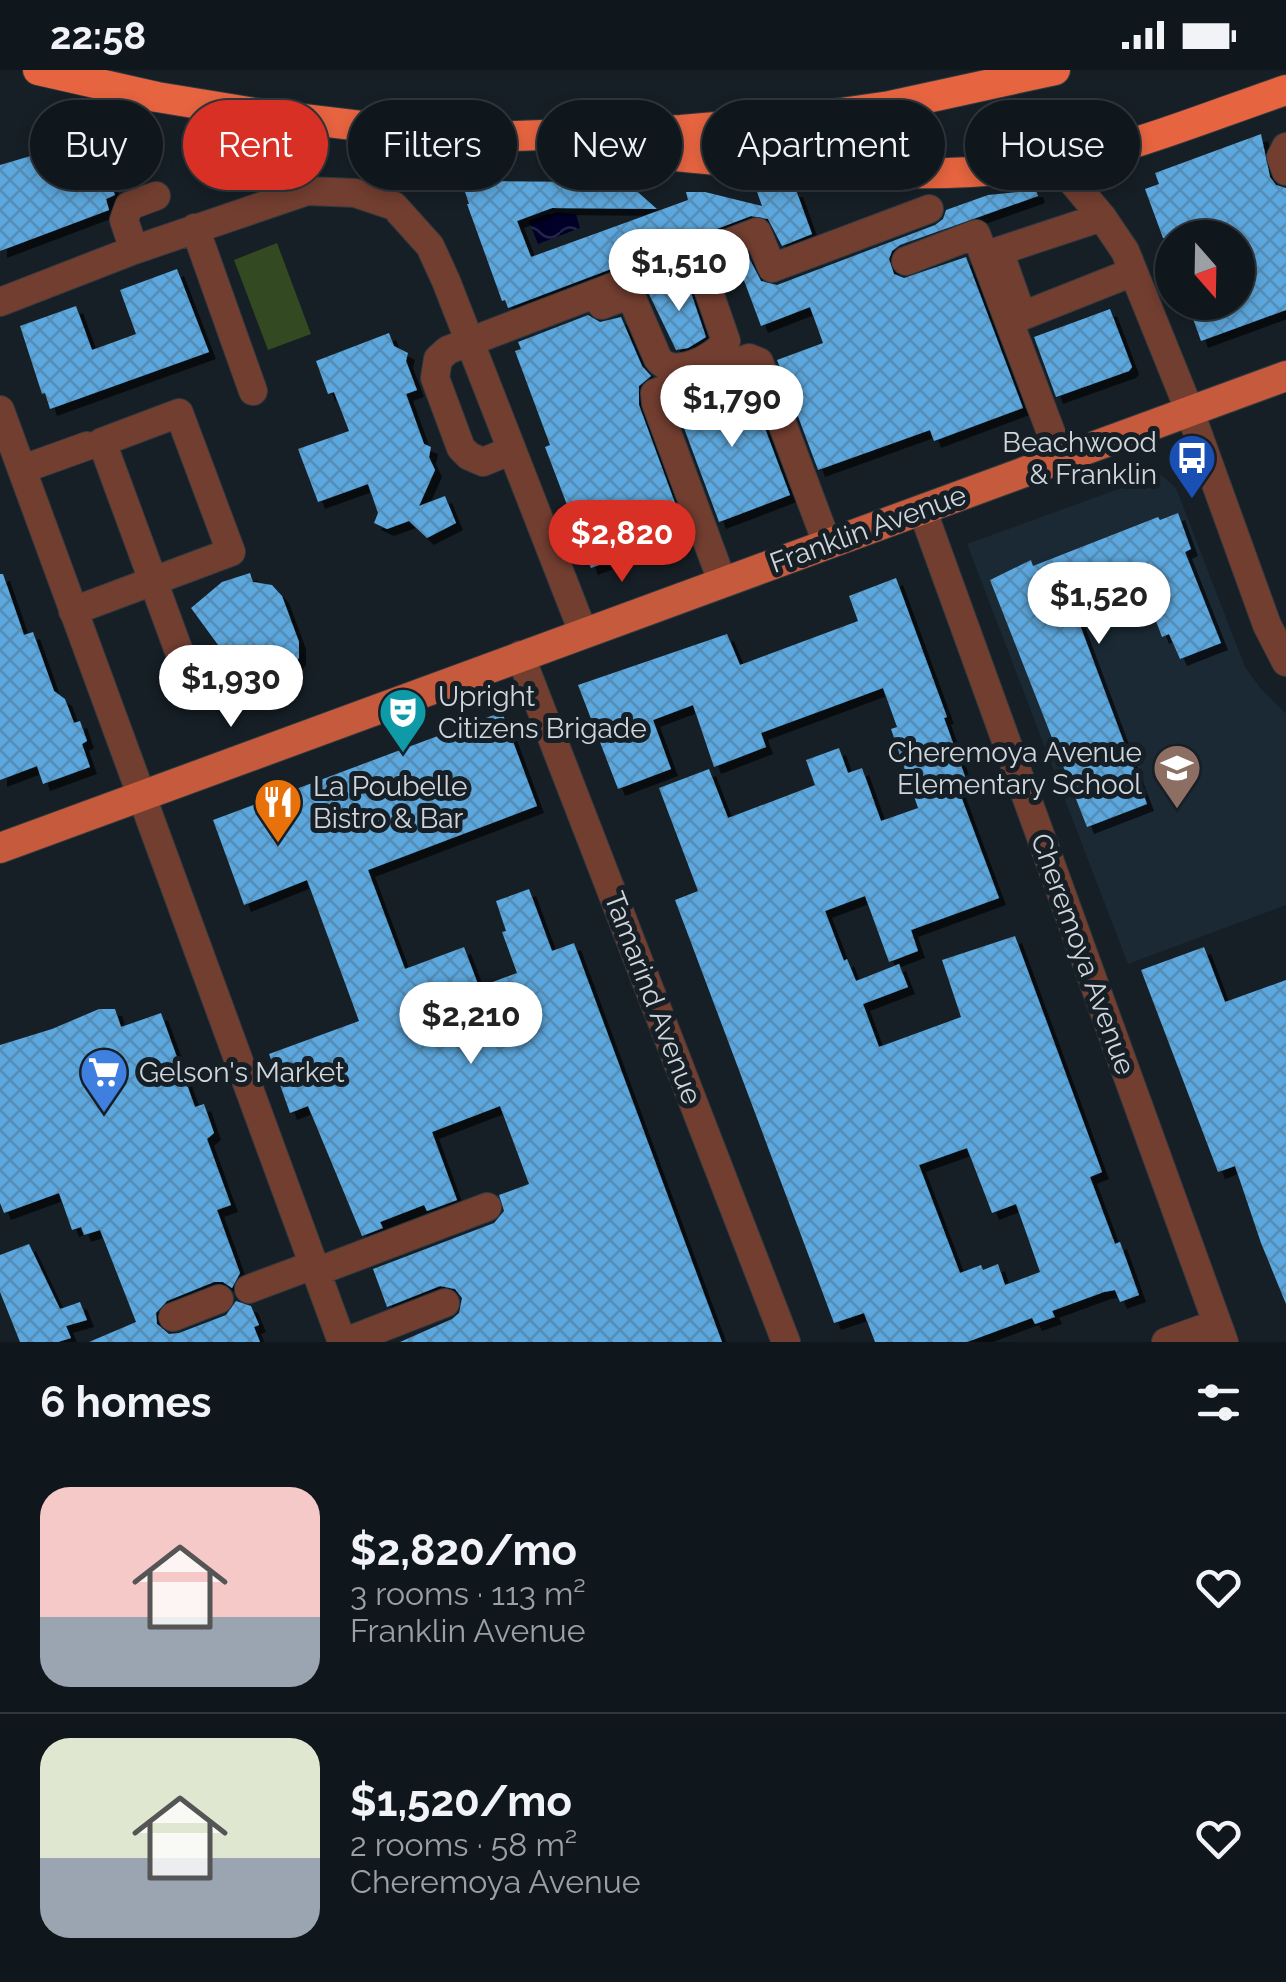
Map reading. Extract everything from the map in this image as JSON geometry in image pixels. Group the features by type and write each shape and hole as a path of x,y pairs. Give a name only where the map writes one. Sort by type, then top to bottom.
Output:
{"highway":[{"path":"517,136 681,130 784,121 890,106 1055,70"},
{"path":"42,71 261,114 348,124"},
{"path":"1140,138 1286,90"},
{"path":"517,142 888,172 965,173"}],"main road":[{"name":"Franklin Avenue","path":"0,848 1286,376"}],"street":[{"path":"1286,148 1281,158 1286,171"},
{"path":"1079,190 1125,252 1190,412 1267,625 1286,662"},
{"path":"0,302 194,228 308,191 354,193 394,206 430,246 583,632"},
{"path":"134,250 124,220 129,206 156,196"},
{"path":"472,349 758,232 772,268 929,208"},
{"path":"1102,218 999,251 1022,316 1133,272"},
{"path":"194,228 253,391"},
{"path":"906,261 976,234 1061,459"},
{"path":"512,450 483,462 461,448 435,378 434,367 448,350 472,349 512,339 623,297 633,301 658,359 664,367 676,369 719,352 726,341 704,276"},
{"path":"722,581 655,393 749,358 759,362 827,543"},
{"path":"0,410 343,1342 445,1303"},
{"path":"73,611 154,580 231,552 180,413 102,442 154,580 191,684"},
{"path":"22,469 87,446"},
{"name":"Cheremoya Avenue","path":"922,509 1220,1333"},
{"name":"Tamarind Avenue","path":"520,655 786,1342"},
{"path":"249,1289 487,1207"},
{"path":"172,1316 219,1300"},
{"path":"1166,1342 1220,1333"}],"shaded area":[{"name":"Cheremoya Avenue Elementary School","path":"1160,474 1176,488 1245,667 1286,714 1286,905 1128,964 967,544"}],"green space":[{"path":"277,243 311,334 268,350 234,260"}],"water":[{"path":"553,212 576,214 580,228 538,244 529,221"}],"building":[{"path":"1261,134 1270,177 1276,185 1286,188 1286,310 1201,341 1193,320 1255,320 1255,220 1156,220 1145,189 1159,184 1155,173"},
{"path":"30,156 30,190 113,190 115,195 106,199 109,210 0,251 0,165"},
{"path":"517,181 537,181 537,190 636,190 657,209 552,208 517,221 531,257 688,200 686,192 705,192 762,206 756,190 796,190 812,234 782,246 768,219 751,216 508,308 502,301 464,190 517,190"},
{"path":"1036,190 1038,196 900,245 889,259 894,274 904,278 966,257 1023,408 934,441 930,430 818,470 777,360 823,343 810,307 761,326 736,259 747,254 761,281 777,285 935,225 946,210 988,195"},
{"path":"177,269 209,352 50,409 20,326 76,306 92,350 136,334 120,290"},
{"path":"686,278 706,337 676,350 648,292"},
{"path":"1110,309 1132,367 1056,397 1034,337"},
{"path":"588,315 600,322 621,317 642,366 651,376 639,386 639,405 686,533 591,568 545,447 550,445 515,351 521,349 518,342"},
{"path":"389,333 394,346 408,353 406,361 417,390 406,394 424,444 431,447 429,457 435,470 419,506 445,496 456,523 427,538 409,521 387,529 374,523 378,513 368,484 318,502 298,449 349,431 334,392 328,394 316,361"},
{"path":"746,378 790,495 719,522 675,404"},
{"path":"1178,513 1191,549 1185,552 1221,643 1180,659 1169,634 1162,637 1143,587 1118,597 1113,585 1071,601 1147,804 1087,827 990,580 1031,560 1033,566 1158,517 1160,520"},
{"path":"250,573 253,582 272,585 282,596 299,642 299,658 287,672 269,679 226,672 235,697 213,706 200,657 221,649 191,608 222,582"},
{"path":"0,574 24,635 33,632 54,691 65,699 74,723 80,721 87,741 82,744 90,767 43,784 37,766 0,780"},
{"path":"896,578 947,717 944,718 966,779 956,783 999,898 911,930 918,951 889,962 865,896 825,911 856,981 899,964 908,987 863,1004 879,1047 961,1017 942,960 1015,936 1102,1172 1090,1177 1139,1295 1120,1302 1115,1290 1104,1292 1052,1311 1055,1317 1035,1324 1032,1318 967,1342 875,1342 864,1313 834,1323 675,900 698,891 659,788 709,769 728,818 815,785 806,760 839,748 848,773 862,768 881,821 918,808 891,729 897,727 883,688 761,733 766,747 714,767 693,705 653,720 671,769 618,789 578,685 727,634 740,665 858,621 849,596","holes":["967,1148 992,1213 1016,1204 1040,1272 1005,1285 998,1264 960,1273 919,1165"]},
{"path":"502,712 537,806 368,870 405,969 464,947 479,987 517,973 496,901 529,889 552,951 574,943 722,1342 400,1342 452,1319 459,1313 462,1298 455,1289 440,1286 387,1307 373,1269 494,1223 504,1211 499,1195 529,1184 500,1106 432,1132 457,1200 427,1211 424,1205 380,1222 383,1228 362,1236 308,1106 290,1113 269,1054 359,1021 307,880 244,905 213,820"},
{"path":"1204,947 1225,1002 1286,980 1286,1304 1235,1166 1218,1172 1141,970"},
{"path":"99,1009 115,1009 121,1027 161,1013 195,1107 204,1104 214,1133 207,1139 231,1205 217,1210 240,1273 232,1288 214,1282 167,1301 156,1313 157,1324 169,1334 179,1333 226,1315 236,1301 251,1306 259,1325 254,1327 260,1342 89,1342 136,1322 100,1230 84,1235 81,1227 72,1230 59,1193 4,1213 0,1203 0,1045"},
{"path":"29,1244 60,1309 80,1302 87,1320 66,1326 71,1338 20,1342 0,1292 0,1255"}],"place":[{"name":"Beachwood & Franklin","path":"1192,500"},
{"name":"Upright Citizens Brigade","path":"403,754"},
{"name":"Cheremoya Avenue Elementary School","path":"1177,810"},
{"name":"La Poubelle Bistro & Bar","path":"278,844"},
{"name":"Gelson's Market","path":"104,1114"}]}
